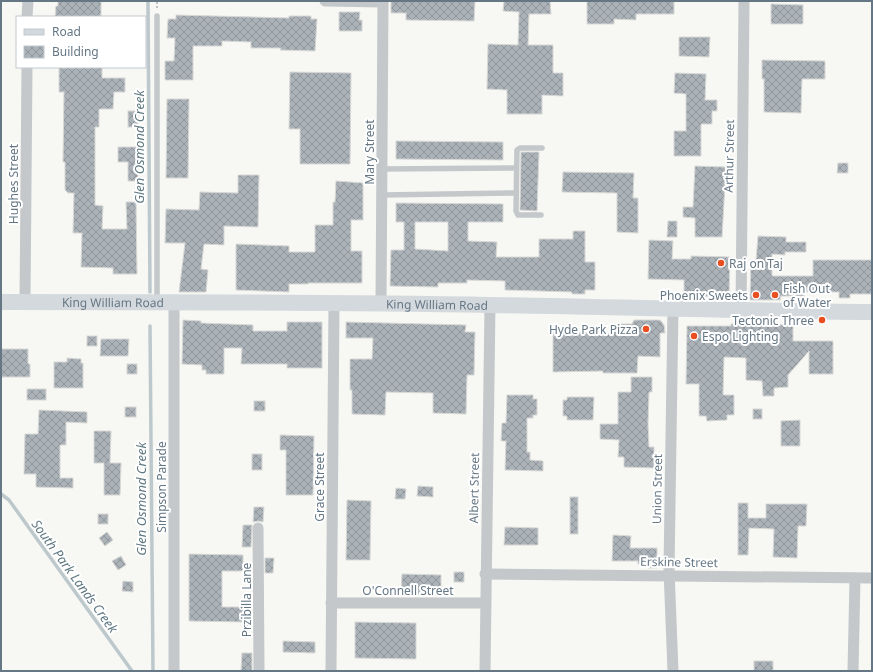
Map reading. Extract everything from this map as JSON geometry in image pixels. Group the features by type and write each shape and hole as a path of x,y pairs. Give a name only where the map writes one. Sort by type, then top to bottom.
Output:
{"main road":[{"name":"King William Road","path":"1,302 381,303 672,308 741,311 872,312"}],"street":[{"path":"27,16 28,1"},
{"path":"325,1 383,1"},
{"name":"Mary Street","path":"381,303 383,1"},
{"name":"Arthur Street","path":"741,311 744,1"},
{"name":"Hughes Street","path":"25,302 27,68"},
{"name":"Simpson Parade","path":"174,302 174,671"},
{"name":"Grace Street","path":"330,671 334,303"},
{"name":"Albert Street","path":"484,671 490,305"},
{"name":"Union Street","path":"672,308 670,575 673,671"},
{"name":"Przibilla Lane","path":"258,528 259,671"},
{"name":"Erskine Street","path":"485,574 872,578"},
{"path":"853,671 854,578"},
{"name":"O'Connell Street","path":"331,603 485,603"}],"lane":[{"path":"157,16 157,302"},
{"path":"541,215 518,215 516,211 516,168 517,150 520,148 542,148"},
{"path":"382,169 516,168"},
{"path":"382,195 516,193"}],"building":[{"path":"58,1 101,1 101,16 55,16 56,6 58,6"},
{"path":"391,1 475,1 474,21 406,20 406,13 391,13"},
{"path":"504,1 550,1 551,14 529,14 528,45 553,45 553,73 563,73 563,96 542,95 542,114 507,114 507,90 487,89 488,44 518,45 519,12 503,11"},
{"path":"587,1 674,1 674,14 636,14 636,20 614,19 614,24 587,24"},
{"path":"771,4 803,5 803,24 771,24"},
{"path":"339,12 360,12 359,20 362,20 362,31 339,31"},
{"path":"176,15 289,18 289,16 311,16 311,19 317,19 315,51 280,50 281,48 251,48 251,42 222,41 222,46 193,46 193,80 165,80 165,61 174,61 175,38 167,38 168,19 176,19"},
{"path":"679,37 710,37 709,57 679,56"},
{"path":"762,60 825,61 825,79 802,79 801,113 764,112 764,79 762,79"},
{"path":"59,68 102,68 102,78 125,78 125,92 114,92 113,109 99,109 99,127 95,127 95,205 103,206 102,229 127,229 126,202 136,202 137,274 113,274 113,268 81,267 82,233 73,233 74,193 68,193 65,190 65,162 63,162 64,92 59,92"},
{"path":"290,72 351,73 350,164 300,164 300,129 289,129"},
{"path":"675,73 706,74 705,100 717,100 717,111 712,111 712,124 701,124 701,156 674,156 674,131 686,131 686,94 674,93"},
{"path":"167,99 189,99 188,178 166,178"},
{"path":"128,111 138,111 138,127 128,127"},
{"path":"396,141 503,142 503,160 396,159"},
{"path":"118,147 138,147 138,181 128,181 128,162 118,162"},
{"path":"521,152 539,152 537,211 520,210"},
{"path":"838,163 848,163 848,173 837,173"},
{"path":"695,166 726,167 722,237 695,237 695,218 683,217 683,207 693,207"},
{"path":"563,172 634,173 633,198 638,198 638,233 617,232 617,193 562,192"},
{"path":"238,175 259,175 258,227 224,226 224,245 204,244 201,269 208,270 206,292 179,292 185,243 165,243 166,209 199,210 200,192 238,193"},
{"path":"336,181 363,183 363,220 351,220 351,251 362,251 362,283 289,284 289,292 236,290 236,244 289,246 289,252 315,252 315,225 333,225 333,202 335,202"},
{"path":"396,203 503,204 503,222 468,222 468,241 497,242 496,257 539,257 539,239 573,239 573,231 585,231 585,262 595,262 595,290 585,290 585,294 572,294 572,292 505,290 505,281 467,280 467,283 438,283 438,287 390,286 391,250 404,250 404,222 396,222","holes":["415,222 448,222 448,251 415,249"]},
{"path":"668,221 677,221 677,237 667,237"},
{"path":"758,236 786,237 786,242 806,242 806,252 785,252 785,255 772,254 772,276 813,276 813,260 872,260 872,294 850,294 850,298 839,298 839,292 804,292 804,296 781,296 780,300 750,300 751,260 756,260"},
{"path":"649,240 673,241 672,259 691,259 691,256 730,257 729,297 684,296 684,280 648,279"},
{"path":"183,320 201,321 201,323 253,325 253,331 287,331 287,322 322,322 322,368 287,368 287,364 241,364 242,348 224,348 224,374 206,374 206,370 202,370 202,365 182,364"},
{"path":"634,320 660,320 664,325 665,333 660,333 660,357 638,356 637,373 603,373 603,371 553,372 553,332 613,334 613,324 632,324"},
{"path":"346,322 466,325 465,332 475,332 474,375 467,375 466,414 433,413 433,393 386,392 385,415 352,414 350,359 372,359 373,338 346,338"},
{"path":"731,324 793,325 793,341 833,341 833,374 809,374 809,351 788,375 788,387 774,388 774,396 763,396 762,381 746,380 746,358 724,357 723,395 734,395 734,415 727,415 727,420 707,421 706,416 699,416 699,384 686,384 687,326 731,326"},
{"path":"87,336 97,336 97,346 87,346"},
{"path":"101,339 129,339 128,356 100,356"},
{"path":"1,349 28,349 30,377 1,377"},
{"path":"67,358 81,359 81,363 83,363 83,388 54,388 54,362 67,362"},
{"path":"127,364 137,364 137,374 127,374"},
{"path":"631,377 652,377 652,392 649,392 648,424 649,447 654,447 654,468 624,467 624,457 618,457 619,440 600,439 600,424 618,424 618,392 631,392"},
{"path":"27,389 46,389 46,400 27,400"},
{"path":"507,395 533,395 533,399 537,399 537,415 533,415 533,418 527,418 527,452 530,452 530,460 543,461 543,471 505,470 506,441 501,441 502,423 506,423"},
{"path":"567,397 594,397 593,420 567,420 567,416 563,416 563,400 567,400"},
{"path":"254,401 265,401 265,411 254,411"},
{"path":"125,407 136,407 136,417 125,417"},
{"path":"753,409 762,409 762,419 753,419"},
{"path":"39,410 87,412 87,423 66,422 66,445 60,445 60,478 73,478 73,488 36,487 36,474 24,474 25,434 38,434"},
{"path":"800,420 800,446 781,446 781,421"},
{"path":"94,431 111,431 110,463 121,463 120,495 104,495 104,463 94,463"},
{"path":"280,435 314,436 313,495 286,495 286,450 280,450"},
{"path":"252,454 262,454 262,470 252,470"},
{"path":"418,486 433,487 433,497 417,496"},
{"path":"396,488 406,489 405,499 395,499"},
{"path":"570,497 578,497 578,534 570,534"},
{"path":"347,500 371,501 370,560 346,560"},
{"path":"738,503 748,503 748,518 766,518 766,504 807,504 806,526 798,526 797,558 773,557 774,529 749,528 748,555 738,555"},
{"path":"254,507 264,507 263,522 253,522"},
{"path":"98,514 108,514 108,524 98,524"},
{"path":"243,525 252,525 251,547 242,547"},
{"path":"505,527 538,528 538,545 504,545"},
{"path":"107,532 113,540 105,546 99,538"},
{"path":"613,535 631,536 630,548 657,548 657,568 648,568 648,565 638,564 638,561 612,561"},
{"path":"189,554 243,555 243,571 222,571 222,607 243,607 243,601 252,601 252,627 243,627 243,622 189,621"},
{"path":"121,556 126,565 118,570 112,561"},
{"path":"265,558 274,558 273,573 265,573"},
{"path":"454,572 464,572 464,582 454,582"},
{"path":"402,574 441,575 441,595 401,594"},
{"path":"123,581 133,582 133,592 122,591"},
{"path":"355,622 416,623 416,659 355,658"},
{"path":"283,641 315,642 315,653 283,652"},
{"path":"242,653 252,653 252,671 241,671"},
{"path":"754,661 773,661 773,671 754,671"}],"waterway":[{"name":"Glen Osmond Creek","path":"148,1 150,292"},
{"name":"Glen Osmond Creek","path":"150,326 153,671"},
{"name":"South Park Lands Creek","path":"1,494 9,500 132,671"}],"place":[{"name":"Raj on Taj","path":"721,263"},
{"name":"Phoenix Sweets","path":"756,295"},
{"name":"Fish Out of Water","path":"775,295"},
{"name":"Tectonic Three","path":"822,320"},
{"name":"Hyde Park Pizza","path":"646,329"},
{"name":"Espo Lighting","path":"694,336"}]}
